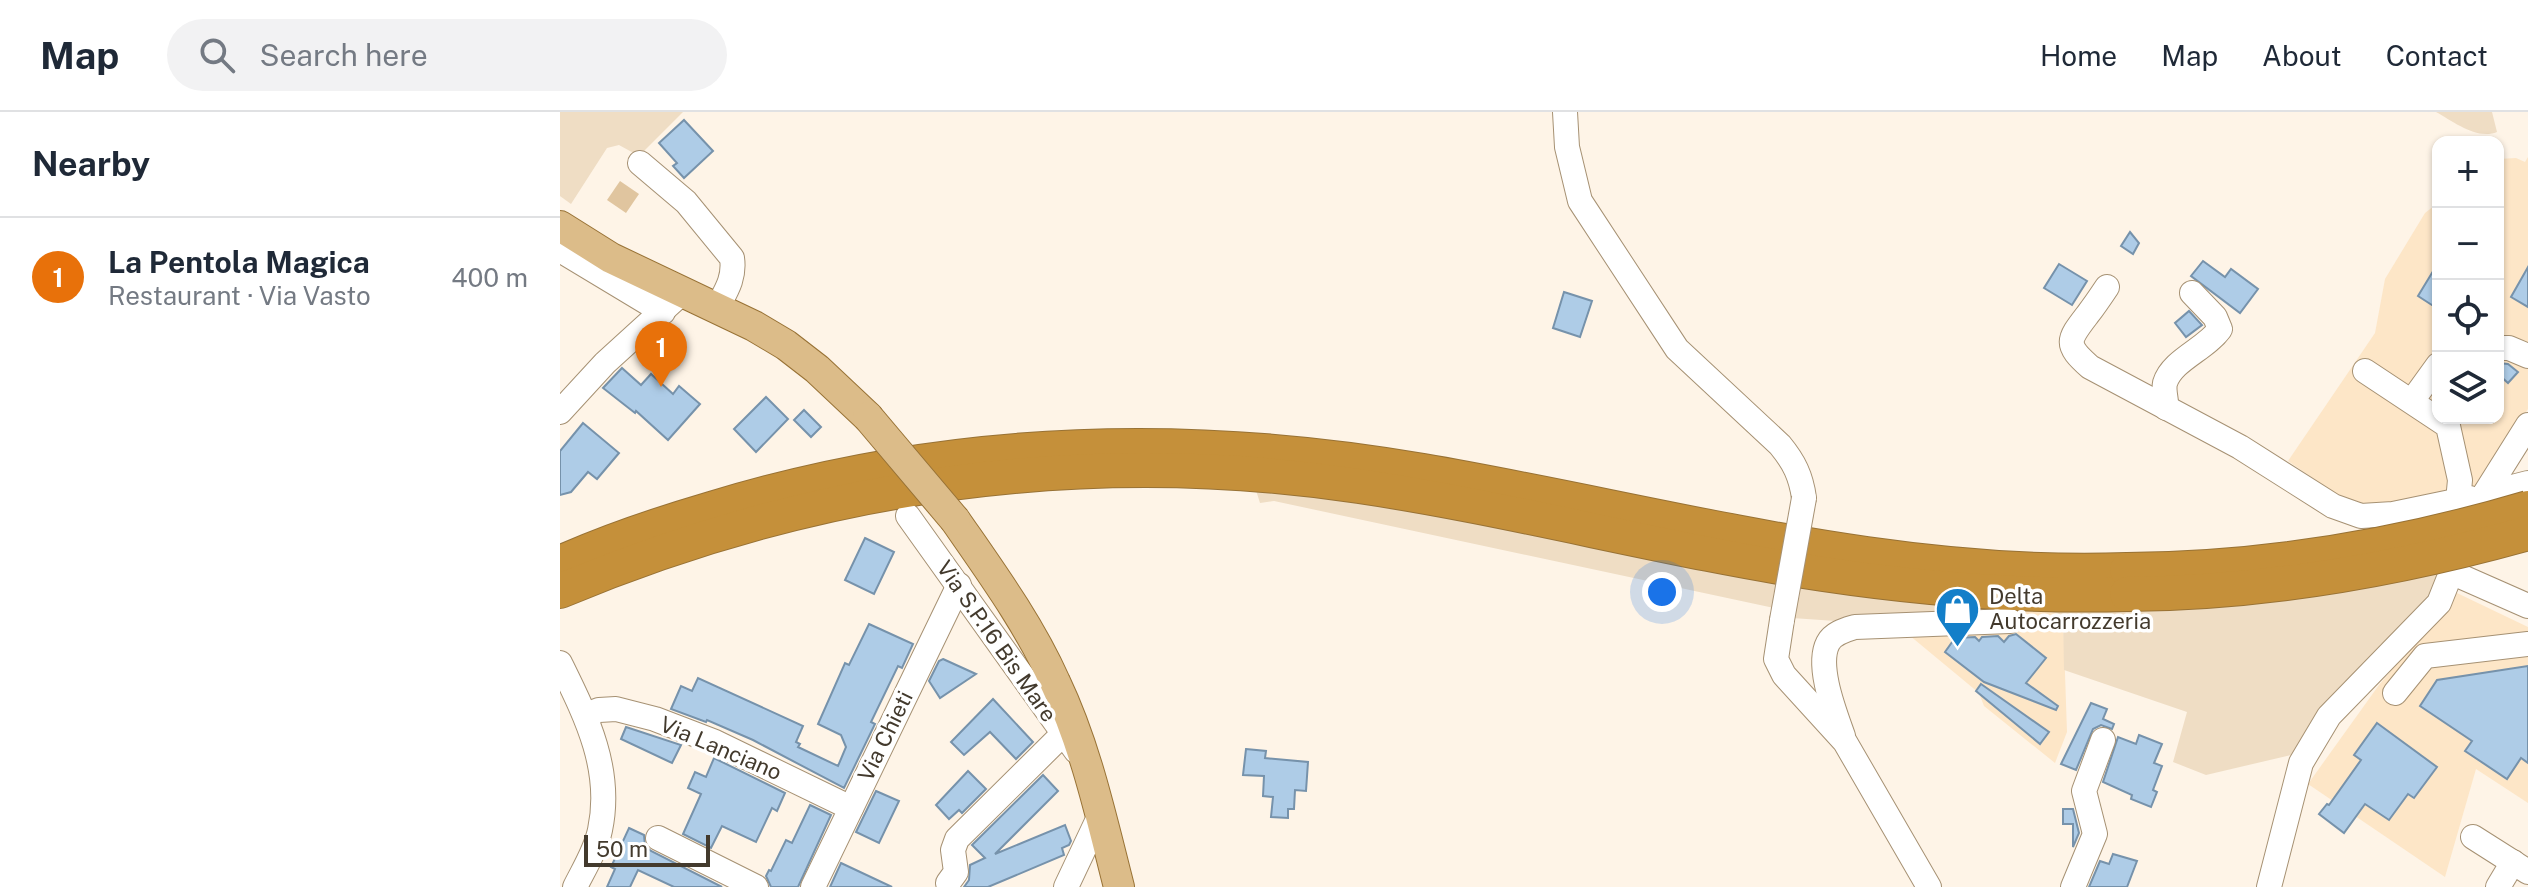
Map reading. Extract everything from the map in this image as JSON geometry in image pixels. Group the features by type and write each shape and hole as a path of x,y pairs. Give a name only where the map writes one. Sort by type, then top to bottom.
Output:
{"highway":[{"path":"560,563 688,515 785,487 915,461 1084,446 1158,445 1273,451 1394,466 1857,554 2230,590 2319,581 2436,558 2528,533"},
{"path":"560,591 731,528 839,501 944,482 1028,474 1131,470 1231,472 1361,486 1820,574 1909,585 2038,595 2339,553 2430,535 2528,508"}],"main road":[{"path":"560,226 673,302 717,308 786,345 817,369 868,417 955,520 1015,607 1056,682 1064,722 1088,766 1119,887"}],"street":[{"path":"1565,112 1567,147 1580,201 1677,349 1780,445 1801,477 1804,498 1776,659 1784,675 1845,742"},
{"path":"640,163 686,202 732,258 734,270 731,282 717,308"},
{"path":"560,250 673,302 605,363 560,412"},
{"path":"2107,287 2074,330 2070,341 2075,354 2090,367 2240,447 2333,506 2361,516 2393,514 2474,499 2528,483"},
{"path":"2166,408 2165,382 2172,371 2220,329 2215,317 2192,293"},
{"path":"2504,348 2528,356"},
{"path":"2365,371 2448,426 2460,480 2474,499"},
{"path":"2412,401 2432,373"},
{"path":"2269,887 2301,763 2329,716 2439,603 2453,573 2474,499 2528,425"},
{"name":"Via S.P.16 Bis Mare","path":"908,516 1064,722 1089,731 1102,771 1100,811"},
{"path":"2453,573 2528,606"},
{"path":"2505,596 2528,582"},
{"name":"Via Chieti","path":"813,887 959,585"},
{"path":"1929,887 1845,742 1831,700 1824,663 1828,643 1839,632 1855,627 2010,621"},
{"path":"2395,693 2425,656 2528,644"},
{"path":"560,663 586,715 604,784 600,831 575,887"},
{"name":"Via Lanciano","path":"586,715 616,709 655,719 715,742 851,808"},
{"path":"948,883 956,872 953,850 957,839 1064,722"},
{"path":"2073,887 2095,834 2084,791 2103,740"},
{"path":"1066,887 1100,811"},
{"path":"2473,837 2520,867 2498,887"},
{"path":"658,838 756,887"}],"shaded area":[{"path":"560,112 683,112 639,156 619,145 607,148 571,204 560,196"},
{"path":"2436,112 2492,112 2497,132 2474,132"},
{"path":"2528,157 2528,409 2475,490 2400,502 2361,504 2333,492 2288,461 2375,333 2385,279 2425,213 2432,208 2432,424 2504,424 2504,159 2516,158 2525,162"},
{"path":"620,181 639,194 626,213 607,200"},
{"path":"1254,484 1442,509 1779,580 1774,608 1274,501 1260,503"},
{"path":"2447,569 2429,599 2324,709 2291,755 2206,775 2173,762 2187,712 2064,670 2063,615 2046,611 1850,622 1792,618 1799,584"},
{"path":"2457,593 2528,627 2528,803 2476,769 2445,877 2308,784 2379,685"},
{"path":"2046,611 2063,615 2067,732 2055,763 1984,706 1979,693 1909,635 1909,618"}],"building":[{"path":"684,120 713,151 684,178 673,166 677,163 659,143"},
{"path":"2130,232 2139,243 2133,254 2121,246"},
{"path":"2203,261 2225,277 2231,269 2258,289 2240,313 2191,276"},
{"path":"2059,264 2087,281 2072,305 2044,288"},
{"path":"2528,267 2528,307 2511,297"},
{"path":"2432,273 2432,305 2418,296"},
{"path":"1564,292 1592,301 1580,337 1553,328"},
{"path":"2189,311 2202,325 2186,337 2175,323"},
{"path":"2504,364 2518,372 2508,383 2504,379"},
{"path":"622,368 641,385 651,374 673,394 679,386 700,404 668,440 636,411 603,388"},
{"path":"766,397 788,419 756,452 734,429"},
{"path":"804,410 821,427 811,437 794,420"},
{"path":"583,423 619,453 597,479 588,472 571,492 560,495 560,451"},
{"path":"865,538 894,552 874,594 845,580"},
{"path":"869,624 913,644 902,668 898,666 871,722 875,724 844,788 753,740 707,720 671,709 681,686 692,691 698,678 803,726 796,742 800,744 798,747 838,766 846,747 841,735 818,724 845,663 849,665"},
{"path":"2016,634 2046,658 2026,683 2058,706 2056,710 1984,682 1945,652 1955,638 1975,637 1979,641 1982,637 1998,636 2004,642"},
{"path":"943,659 976,674 940,698 929,681"},
{"path":"2528,666 2528,763 2521,758 2507,779 2465,751 2472,741 2420,706 2437,680"},
{"path":"1981,684 2049,732 2040,744 1976,691"},
{"path":"993,699 1033,742 1016,759 990,732 964,755 951,742"},
{"path":"2091,703 2107,709 2103,719 2114,724 2112,729 2101,725 2093,729 2076,770 2061,764"},
{"path":"2377,723 2437,767 2414,798 2408,794 2389,820 2365,804 2344,833 2319,814 2361,760 2354,755"},
{"path":"626,727 681,745 672,763 621,739"},
{"path":"2139,735 2162,744 2154,763 2162,766 2153,790 2157,792 2151,807 2103,782 2118,737 2136,744"},
{"path":"1246,749 1266,751 1265,758 1308,762 1306,791 1295,790 1294,809 1288,809 1288,818 1271,817 1273,797 1263,796 1264,776 1243,775"},
{"path":"714,758 785,793 777,811 772,808 756,842 722,826 711,848 683,834 701,794 688,788 695,772 706,777"},
{"path":"968,771 986,789 962,813 959,810 949,819 936,805"},
{"path":"1043,775 1058,791 995,854 1065,825 1071,841 1062,848 1064,855 988,887 964,887 969,880 970,865 985,858 972,845"},
{"path":"876,791 899,801 879,843 856,832"},
{"path":"810,805 831,815 798,887 771,887 766,876 786,840 792,843"},
{"path":"2063,809 2073,809 2079,833 2073,847 2073,824 2063,824"},
{"path":"629,828 644,835 645,846 651,851 722,887 674,887 638,870 630,887 607,887 615,869 611,867"},
{"path":"2113,854 2137,861 2127,887 2089,887 2100,861 2109,864"},
{"path":"841,863 892,887 830,887"}],"place":[{"name":"La Pentola Magica","path":"661,387"},
{"name":"Delta Autocarrozzeria","path":"1958,648"}]}
